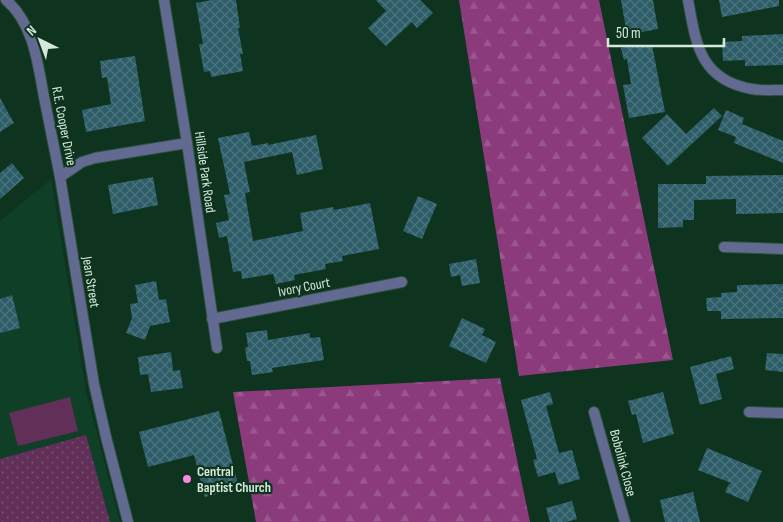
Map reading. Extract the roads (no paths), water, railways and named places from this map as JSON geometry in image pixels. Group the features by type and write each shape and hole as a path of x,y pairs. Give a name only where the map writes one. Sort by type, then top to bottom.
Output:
{"street":[{"name":"R.E. Cooper Drive","path":"6,0 24,23 35,50 60,177"},
{"name":"Hillside Park Road","path":"164,0 217,348"},
{"path":"688,0 697,43 703,59 712,71 730,82 746,88 754,90 783,90"},
{"path":"60,177 82,162 95,158 187,143"},
{"name":"Jean Street","path":"60,177 94,384 128,522"},
{"path":"724,248 783,249"},
{"name":"Ivory Court","path":"212,319 402,282"},
{"name":"Bobolink Close","path":"594,412 625,522"},
{"path":"749,412 783,413"}],"place":[{"name":"Central Baptist Church","path":"187,479"}]}
